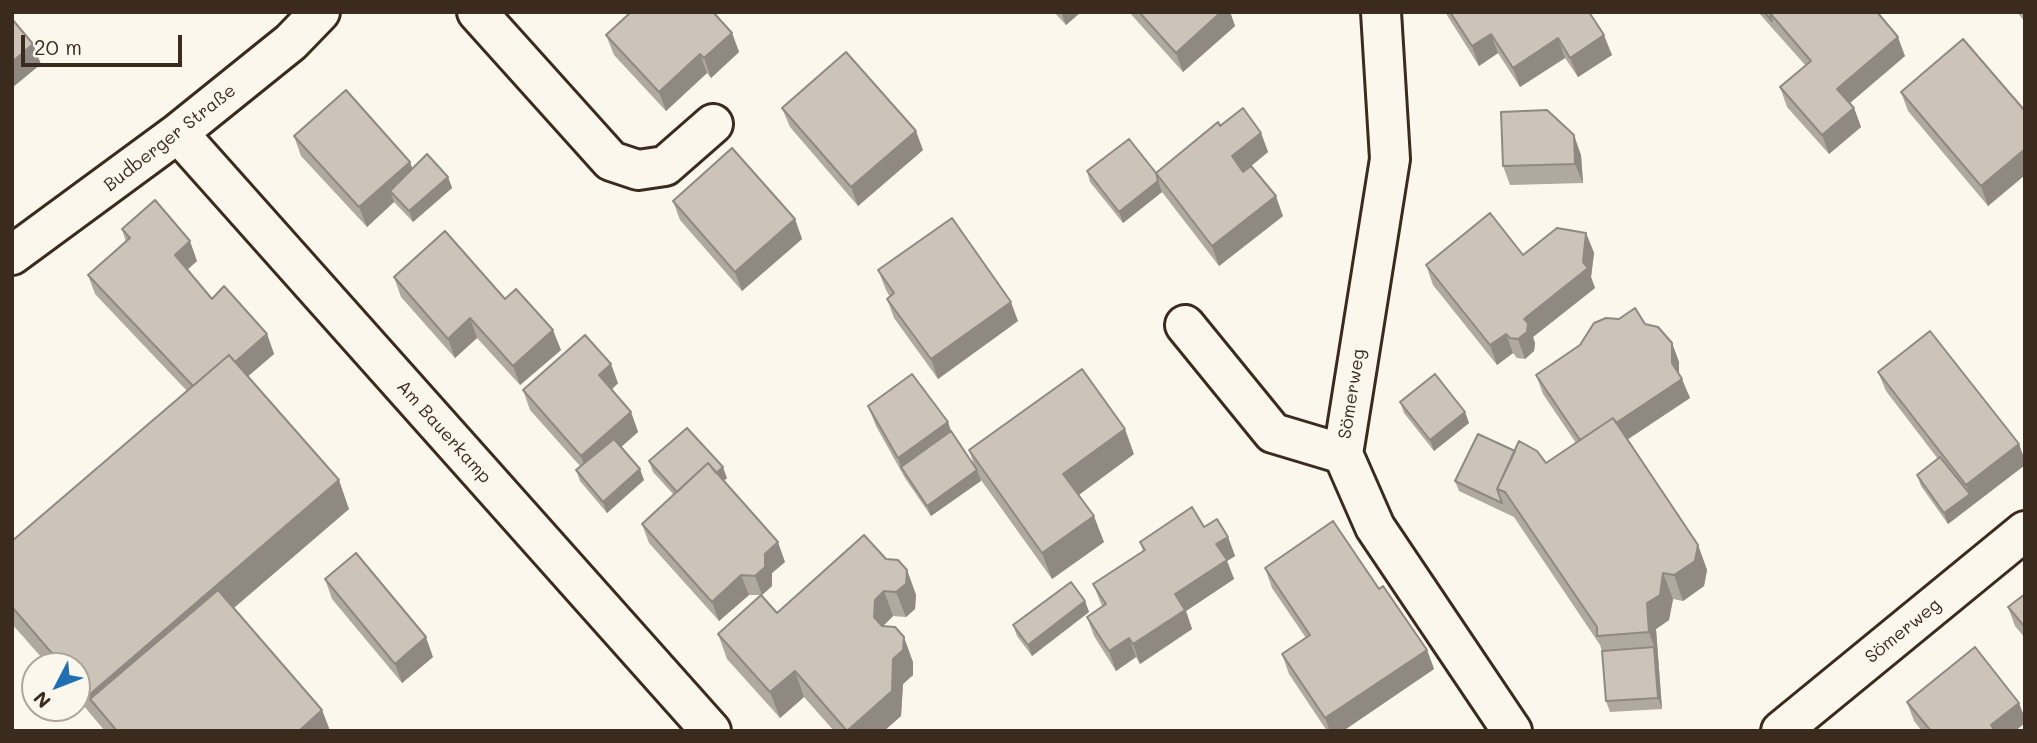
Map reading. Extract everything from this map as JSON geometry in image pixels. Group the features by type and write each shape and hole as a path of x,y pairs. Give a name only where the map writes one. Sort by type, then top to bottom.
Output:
{"street":[{"name":"Budberger Straße","path":"12,255 178,133 291,42 320,12"},
{"path":"477,12 611,161 638,170 665,166 713,124"},
{"name":"Sömerweg","path":"1381,12 1390,159 1343,454 1375,527 1512,731"},
{"name":"Am Bauerkamp","path":"178,133 710,731"},
{"path":"1185,325 1273,433 1343,454"},
{"name":"Sömerweg","path":"1781,731 2025,531"}],"building":[{"path":"631,12 713,12 732,33 704,58 700,54 659,92 606,35"},
{"path":"1139,12 1221,12 1176,53"},
{"path":"1450,12 1589,12 1604,35 1570,58 1558,38 1513,68 1491,34 1472,46"},
{"path":"1769,12 1877,12 1898,37 1837,89 1854,108 1822,135 1780,87 1811,61"},
{"path":"12,19 33,44 12,62"},
{"path":"1963,39 2025,111 2025,149 1981,186 1901,92"},
{"path":"846,52 916,131 851,187 782,108"},
{"path":"346,90 410,162 359,207 294,136"},
{"path":"1243,108 1261,133 1232,156 1243,172 1251,166 1276,196 1212,246 1156,173 1218,122 1220,126"},
{"path":"1547,110 1574,135 1575,164 1503,166 1501,112"},
{"path":"1129,139 1156,173 1158,181 1119,212 1087,171"},
{"path":"732,148 795,219 735,272 673,201"},
{"path":"427,154 448,177 409,211 390,191"},
{"path":"155,200 190,241 175,255 212,299 224,286 267,334 235,362 229,355 193,386 88,275 130,238 122,229"},
{"path":"1490,213 1523,255 1557,228 1586,233 1583,262 1588,268 1524,319 1528,323 1527,332 1518,339 1510,338 1506,334 1490,345 1426,265"},
{"path":"952,218 1011,302 931,359 887,299 894,293 878,270"},
{"path":"445,231 505,299 516,289 553,330 513,366 470,318 448,339 394,277"},
{"path":"1635,308 1645,324 1658,327 1672,343 1672,363 1682,379 1616,423 1613,418 1580,440 1536,375 1580,345 1594,323 1606,318 1619,319"},
{"path":"1930,331 2019,444 1966,485 1878,372"},
{"path":"585,335 611,364 599,375 631,412 581,456 523,390"},
{"path":"229,355 339,480 91,693 91,652 51,652 12,607 12,541"},
{"path":"1082,369 1125,429 1063,474 1094,516 1042,553 969,450"},
{"path":"912,374 948,422 898,458 868,406"},
{"path":"1435,374 1465,412 1430,440 1400,402"},
{"path":"1613,418 1698,545 1695,561 1674,575 1663,573 1660,595 1647,603 1649,632 1597,636 1597,627 1505,492 1497,489 1519,441 1537,451 1546,463"},
{"path":"687,428 723,467 716,473 708,463 677,492 649,461"},
{"path":"951,431 977,470 927,506 901,467"},
{"path":"1478,434 1515,451 1497,489 1502,503 1455,481"},
{"path":"614,439 640,469 603,502 576,470"},
{"path":"1940,457 1970,494 1944,513 1917,475"},
{"path":"708,463 778,542 765,554 765,567 755,576 741,575 712,602 642,524"},
{"path":"1192,507 1204,527 1217,519 1228,537 1216,544 1227,560 1175,594 1185,610 1133,644 1129,638 1109,651 1087,617 1106,604 1093,584 1145,550 1140,542"},
{"path":"1333,521 1379,589 1383,586 1427,650 1325,718 1282,654 1310,635 1265,568"},
{"path":"864,535 886,559 898,560 907,570 906,584 896,592 884,591 875,600 874,617 882,626 895,627 904,637 903,650 893,659 892,691 847,731 795,671 770,692 718,634 761,595 777,613"},
{"path":"356,553 426,637 395,664 325,579"},
{"path":"1071,582 1085,601 1028,645 1013,625"},
{"path":"218,590 322,710 299,731 117,731 91,698"},
{"path":"2025,594 2025,627 2008,607"},
{"path":"1654,647 1658,698 1606,701 1602,651"},
{"path":"1975,647 2019,703 1991,725 1995,731 1931,731 1907,702"}]}
